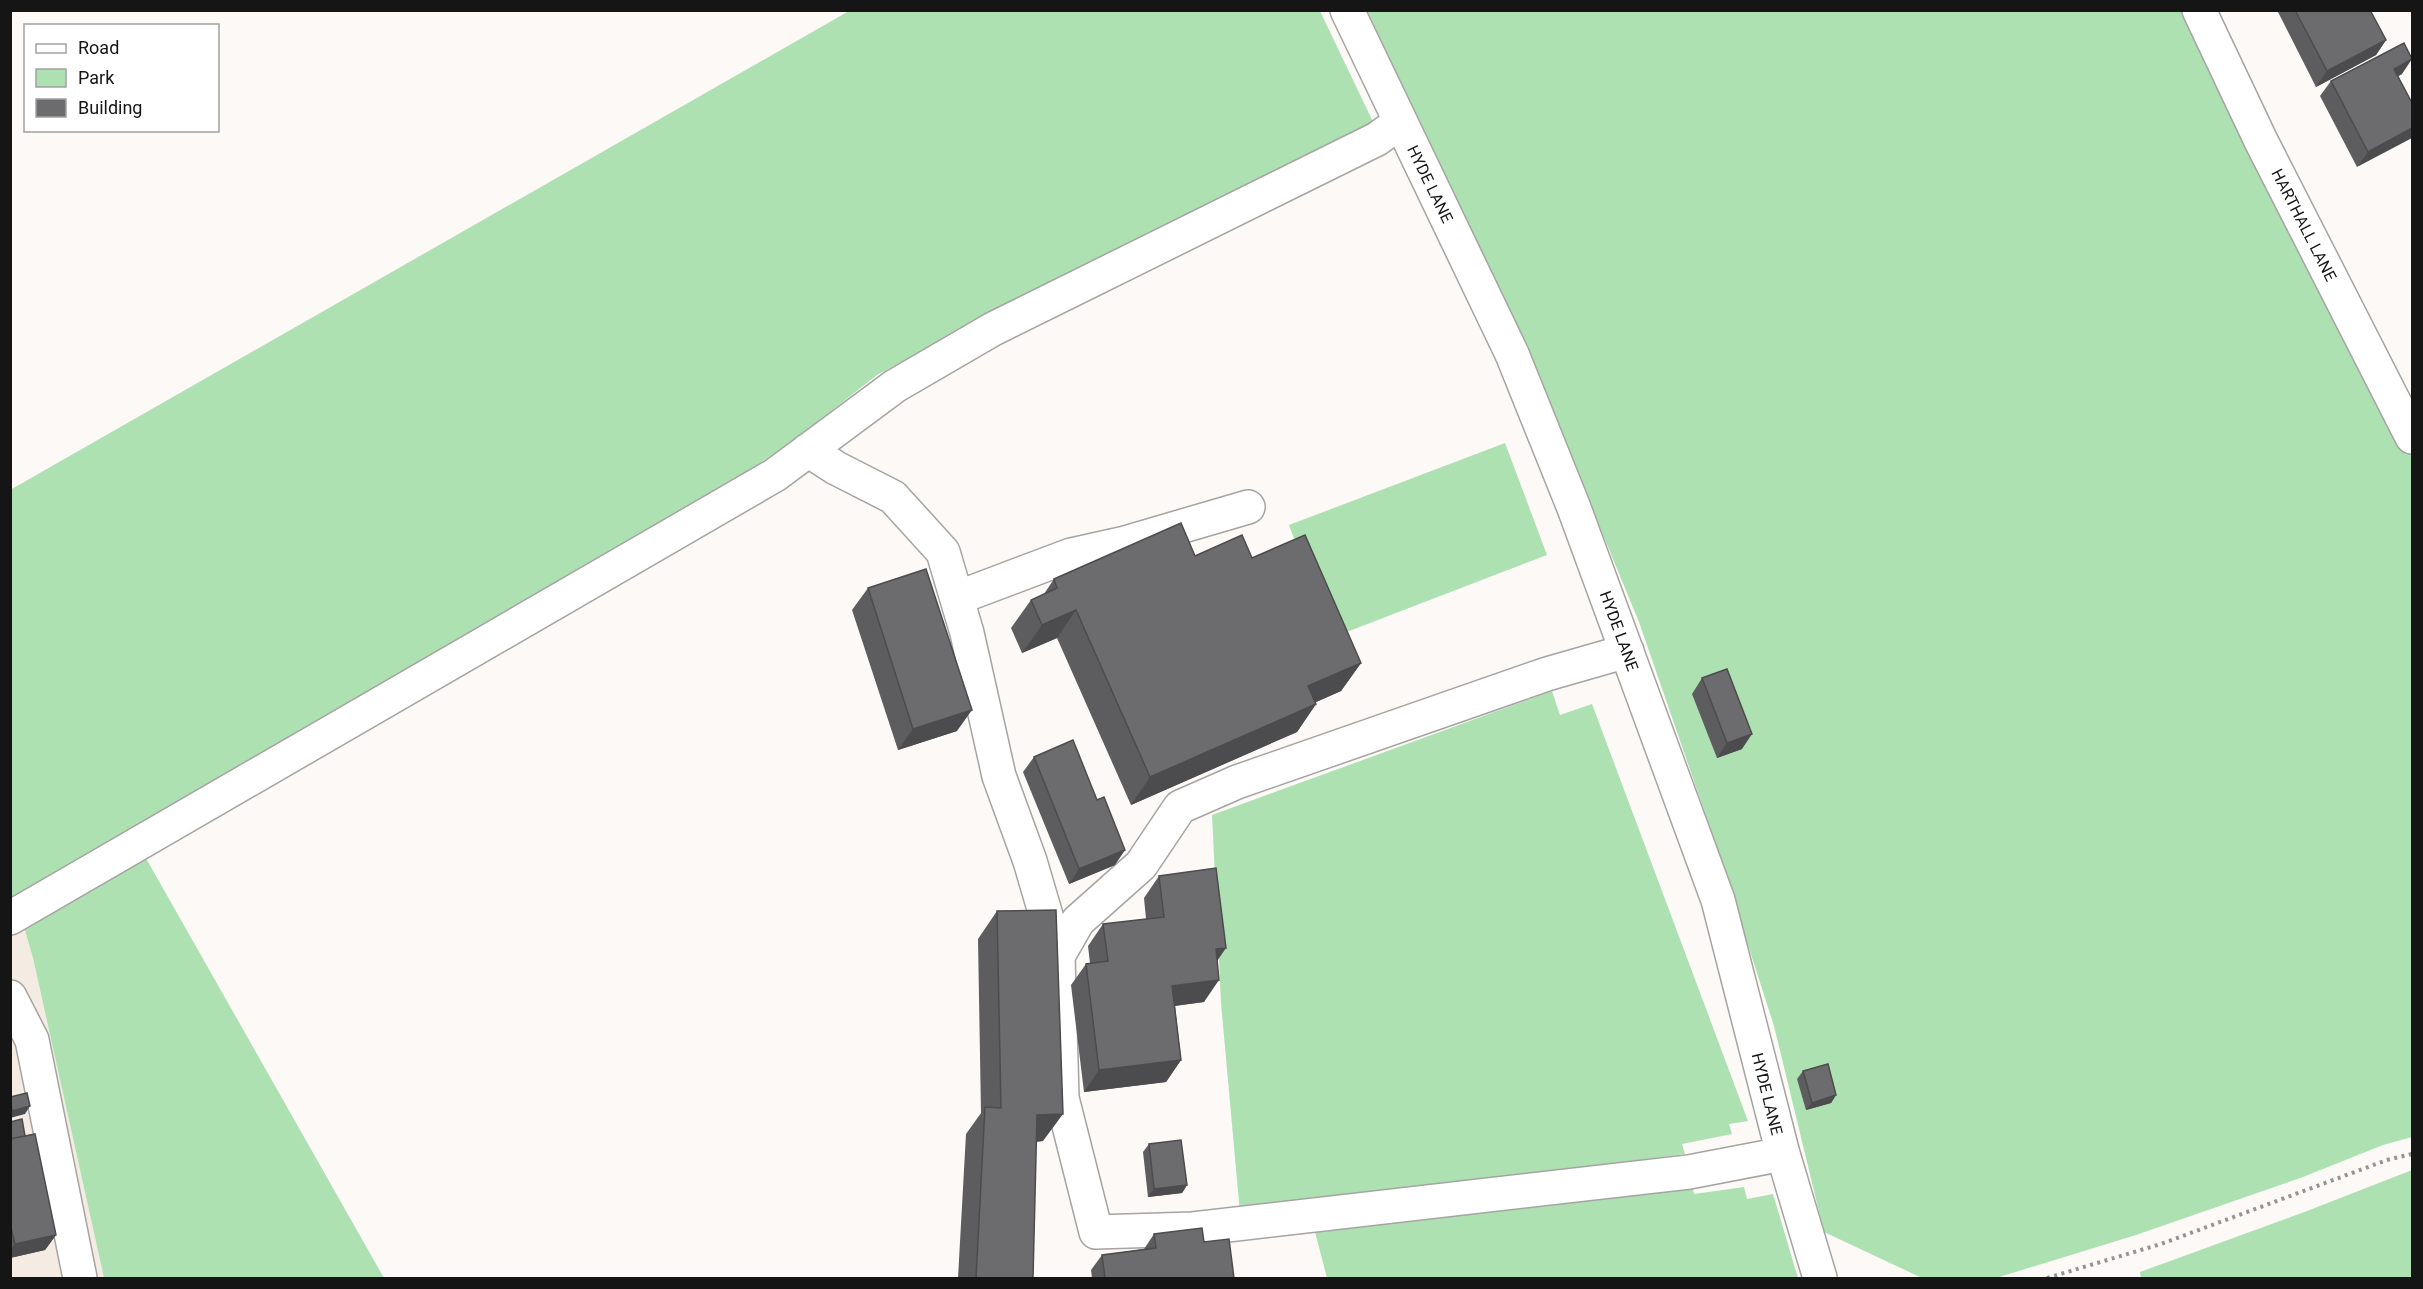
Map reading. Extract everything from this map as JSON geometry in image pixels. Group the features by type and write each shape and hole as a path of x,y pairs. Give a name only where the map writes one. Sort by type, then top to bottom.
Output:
{"street":[{"name":"HYDE LANE","path":"1347,10 1512,354 1574,508 1718,900 1783,1154 1820,1278"},
{"name":"HARTHALL LANE","path":"2199,10 2261,141 2412,437"},
{"path":"10,918 775,475 895,386 993,329 1377,139 1400,122"},
{"path":"808,450 836,468 893,496 943,552 967,633 999,776 1030,861 1058,956 1062,1098 1096,1232 1193,1229 1689,1172 1783,1154"},
{"path":"957,598 1071,555 1125,543 1248,507"},
{"path":"1058,956 1078,921 1141,865 1180,807 1270,771 1547,674 1627,651"},
{"path":"10,997 32,1040 80,1278"}],"path":[{"path":"2047,1278 2161,1244 2387,1160 2412,1154"}],"shaded area":[{"path":"22,920 33,958 104,1278 11,1278 10,926"}],"green space":[{"path":"849,11 1320,11 1375,126 1064,276 877,375 798,437 699,505 11,900 10,490"},
{"path":"1367,11 2182,11 2240,133 2313,263 2412,458 2412,1137 2383,1145 2303,1177 2136,1235 1996,1278 1922,1278 1824,1232 1774,1026 1713,836 1639,622 1523,341"},
{"path":"1505,443 1547,555 1331,638 1289,525"},
{"path":"1552,691 1560,715 1592,704 1748,1121 1729,1124 1732,1134 1682,1144 1685,1154 1240,1213 1221,1003 1212,815"},
{"path":"143,853 384,1278 104,1278 33,958 22,920"},
{"path":"2412,1170 2412,1278 2141,1278 2140,1272"},
{"path":"1692,1184 1694,1194 1744,1187 1747,1199 1773,1194 1798,1278 1327,1278 1315,1232"}],"building":[{"path":"2295,10 2370,10 2386,40 2327,71"},
{"path":"2404,43 2412,59 2394,69 2412,103 2412,128 2368,152 2331,81"},
{"path":"1181,523 1195,556 1242,535 1252,558 1305,535 1361,663 1308,686 1316,704 1150,777 1076,610 1042,625 1031,600 1057,588 1054,579"},
{"path":"926,569 972,710 913,729 868,588"},
{"path":"1727,669 1752,734 1727,743 1702,678"},
{"path":"1073,740 1097,800 1104,797 1125,850 1079,869 1034,757"},
{"path":"1216,868 1226,948 1216,949 1219,980 1172,986 1181,1060 1099,1070 1086,964 1108,961 1103,924 1164,917 1159,876"},
{"path":"1056,910 1063,1114 1037,1115 1033,1278 976,1278 985,1107 1001,1108 997,911"},
{"path":"1828,1064 1836,1095 1812,1103 1803,1071"},
{"path":"27,1093 30,1106 12,1111 10,1097"},
{"path":"22,1119 25,1136 10,1139 10,1122"},
{"path":"35,1134 56,1235 15,1244 10,1224 10,1139"},
{"path":"1181,1140 1187,1185 1154,1189 1149,1144"},
{"path":"1202,1228 1204,1242 1229,1239 1234,1278 1105,1278 1102,1255 1156,1248 1154,1234"}]}
